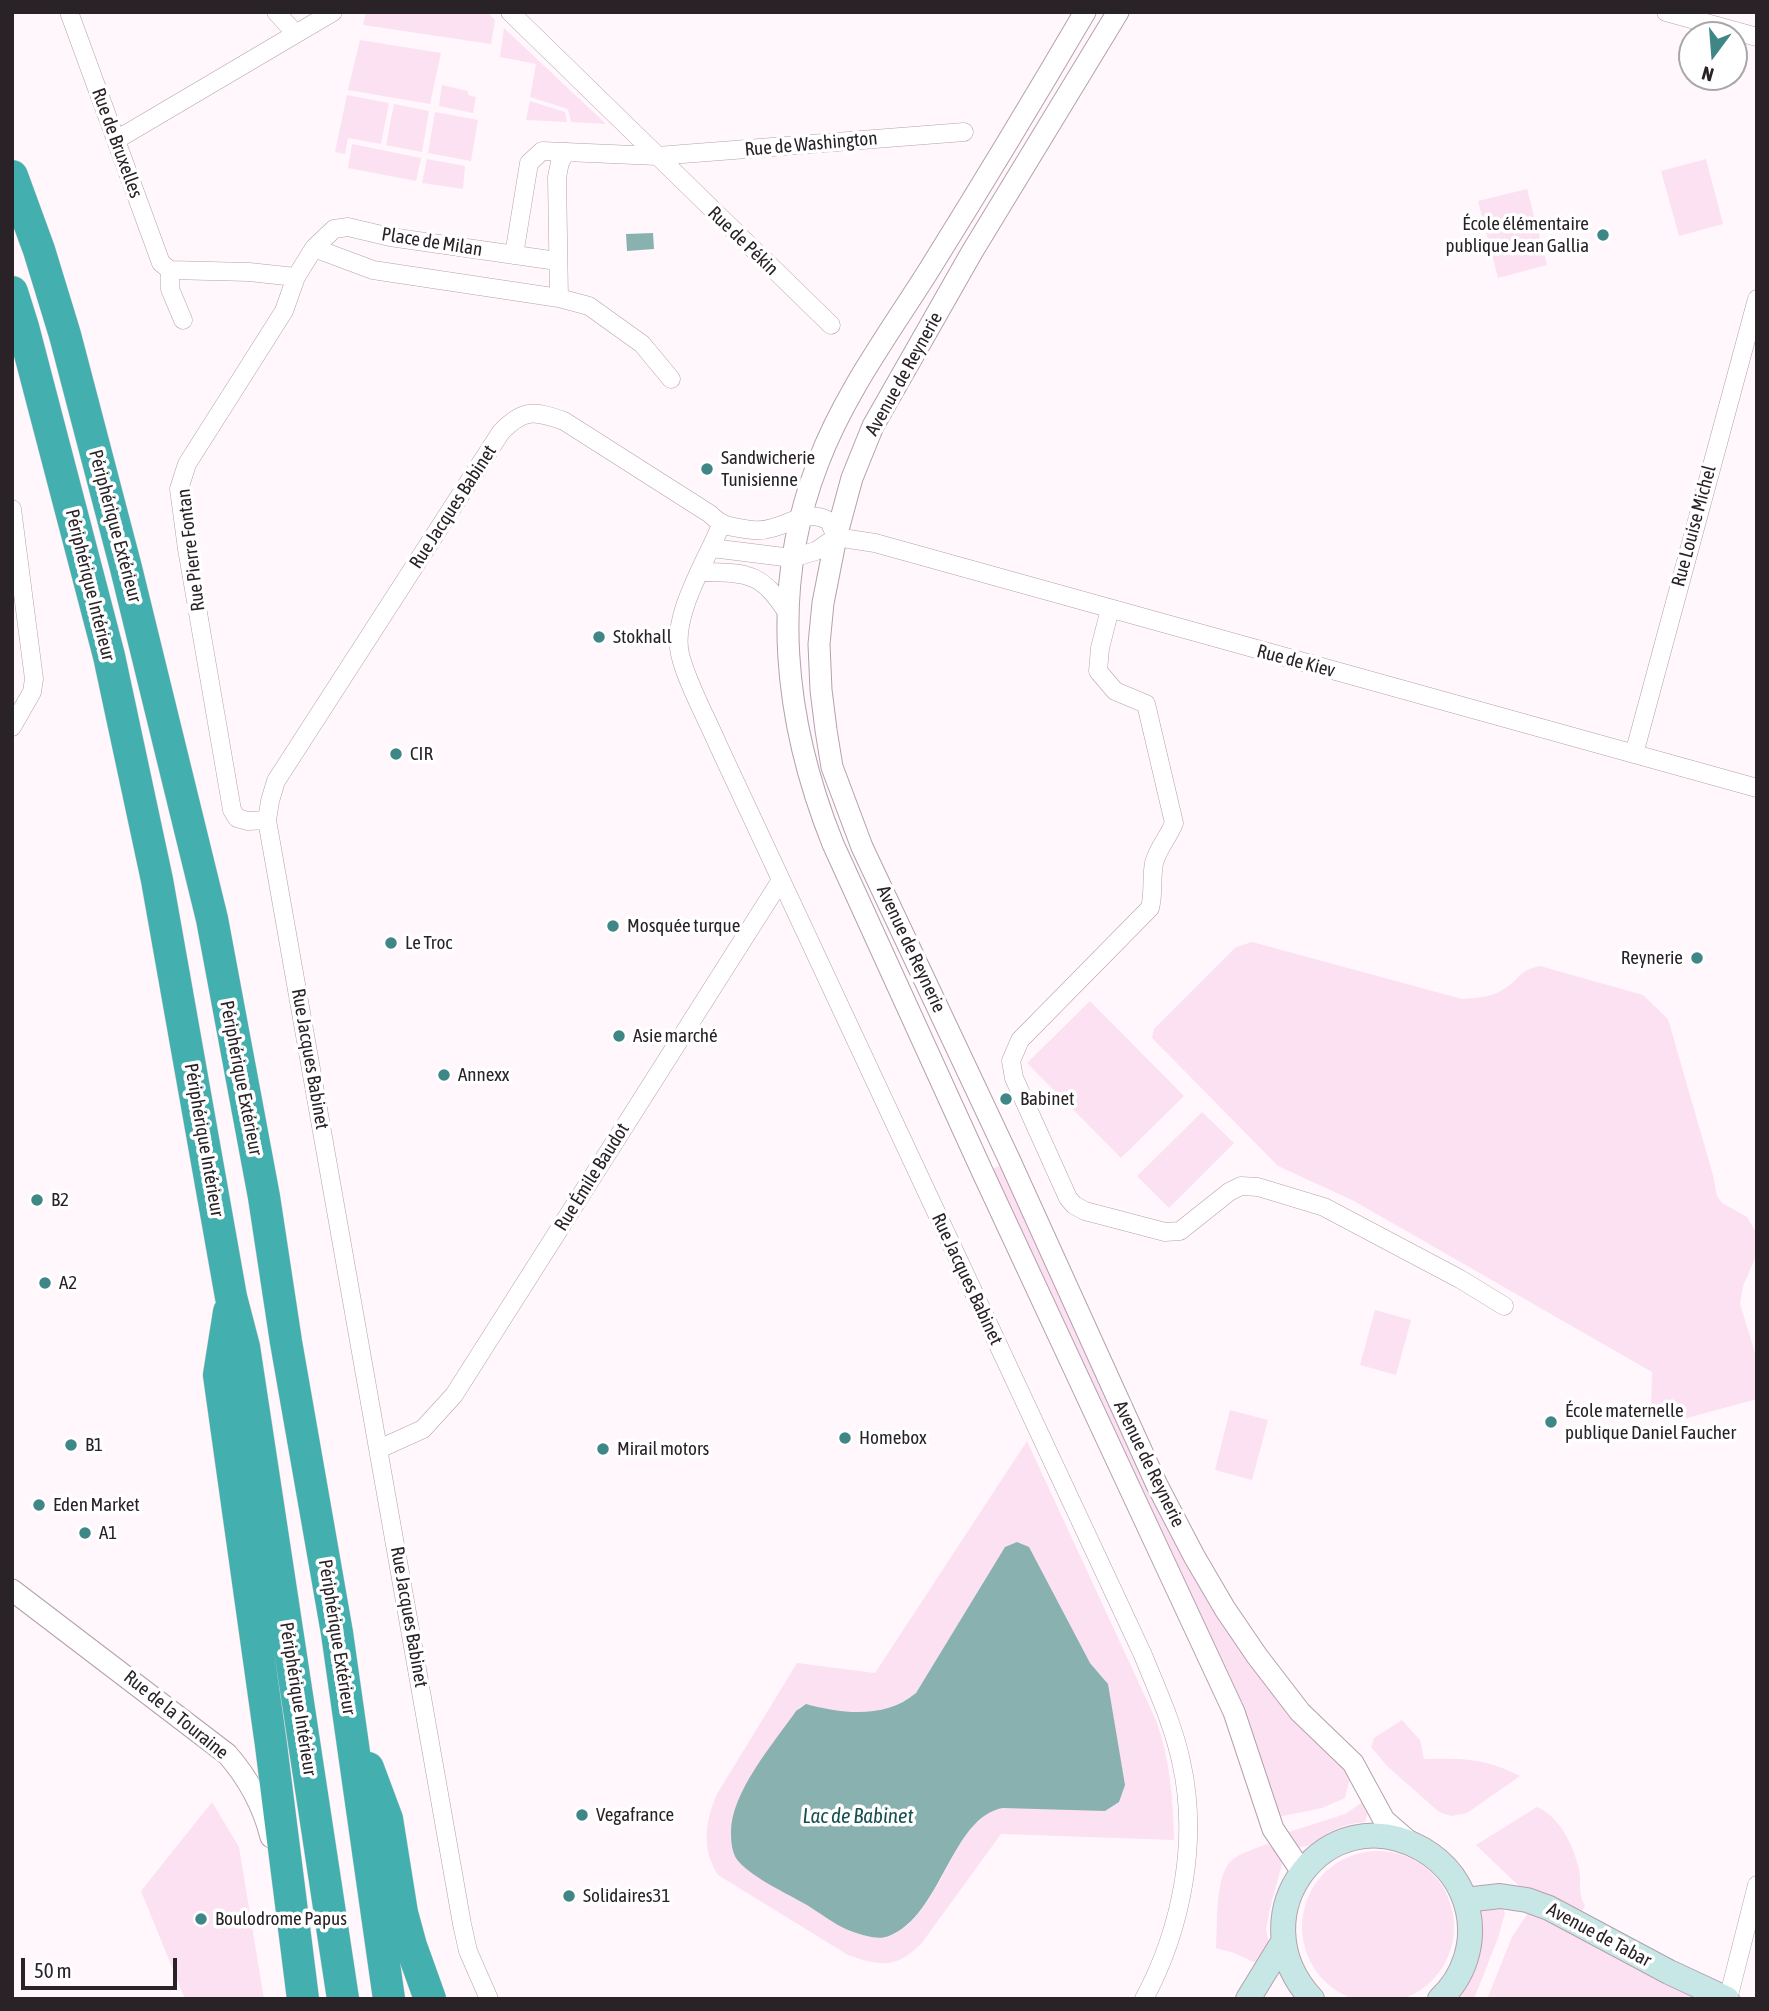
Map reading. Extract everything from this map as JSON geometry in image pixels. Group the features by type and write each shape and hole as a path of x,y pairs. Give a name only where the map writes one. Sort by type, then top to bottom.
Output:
{"highway":[{"name":"Périphérique Extérieur","path":"12,176 39,250 65,335 140,621 212,919 264,1197 350,1719 389,1999"},
{"name":"Périphérique Intérieur","path":"12,292 27,339 109,656 156,880 231,1297 244,1348 343,1999"},
{"path":"231,1297 219,1375 271,1745 303,1999"},
{"path":"350,1719 387,1819 402,1913 430,1999"}],"main road":[{"path":"1312,1999 1293,1974 1283,1942 1284,1911 1294,1884 1302,1872 1323,1852 1350,1840 1379,1836 1408,1842 1435,1857 1448,1869 1465,1899 1471,1928 1466,1958 1453,1984 1440,1999"},
{"name":"Avenue de Tabar","path":"1465,1899 1500,1896 1527,1900 1549,1908 1669,1972 1727,1999"},
{"path":"1248,1999 1283,1942"}],"street":[{"name":"Rue de Bruxelles","path":"69,12 161,263 170,270 170,289 183,320"},
{"path":"276,12 295,33"},
{"path":"116,140 333,12"},
{"path":"510,12 657,156"},
{"name":"Avenue de Reynerie","path":"1085,12 1017,128 860,381 818,463 800,518 792,558 788,664 802,753 833,844 1229,1700 1273,1829 1302,1872"},
{"name":"Avenue de Reynerie","path":"1118,12 972,252 873,426 852,478 835,537 819,644 821,690 832,767 862,847 1009,1159 1157,1485 1194,1556 1257,1656 1300,1712 1353,1763 1384,1820 1408,1842"},
{"path":"1666,12 1757,37"},
{"name":"Rue de Washington","path":"514,255 529,163 542,151 657,156 964,132"},
{"path":"559,298 557,177 560,162 566,152"},
{"name":"Rue de Pékin","path":"657,156 831,325"},
{"name":"Place de Milan","path":"296,277 314,248 334,229 348,227 390,237 557,261"},
{"name":"Place de Milan","path":"314,248 373,270 559,298 589,306 642,344 671,379"},
{"path":"170,270 249,272 296,277"},
{"name":"Rue Pierre Fontan","path":"267,820 248,821 237,818 232,810 179,489 187,464 284,311 296,277"},
{"name":"Rue Louise Michel","path":"1634,754 1757,299"},
{"name":"Rue Jacques Babinet","path":"489,1999 468,1951 462,1924 267,820 270,801 276,781 501,432 513,419 529,412 564,421 699,507 721,525 754,531 771,529 800,518"},
{"path":"12,509 34,678 32,692 12,727"},
{"path":"712,548 792,558 816,551 835,537 829,521 821,517 800,518"},
{"name":"Rue Jacques Babinet","path":"721,525 685,606 679,632 680,653 718,745 1131,1630 1168,1718 1181,1760 1187,1794 1187,1852 1176,1921 1159,1971 1144,1999"},
{"name":"Rue de Kiev","path":"835,537 875,544 1757,788"},
{"path":"701,572 730,572 756,578 773,590 788,614"},
{"path":"1110,609 1100,648 1098,671 1115,691 1146,704 1174,823 1155,860 1150,908 1020,1040 1014,1050 1011,1061 1014,1078 1068,1198 1085,1211 1165,1232 1180,1231 1229,1192 1241,1186 1258,1186 1324,1207 1460,1279 1504,1306"},
{"name":"Rue Émile Baudot","path":"379,1449 423,1429 454,1395 781,880"},
{"name":"Rue de la Touraine","path":"12,1590 227,1754 242,1772 266,1816 287,1881"},
{"path":"1727,1999 1757,1885"}],"shaded area":[{"path":"366,12 487,12 495,20 491,44 363,25"},
{"path":"504,28 606,124 571,122 568,109 530,97 536,64 500,57"},
{"path":"360,40 441,53 430,104 348,90"},
{"path":"442,85 468,91 468,95 476,97 473,113 439,106"},
{"path":"347,95 389,103 381,144 348,138 345,154 335,152"},
{"path":"530,101 565,112 567,122 526,120"},
{"path":"394,104 429,111 422,152 386,145"},
{"path":"435,112 478,120 471,161 428,153"},
{"path":"352,144 421,158 416,181 348,168"},
{"path":"427,159 465,166 463,189 422,183"},
{"path":"1706,159 1723,224 1679,236 1661,171"},
{"path":"1527,189 1547,265 1498,278 1478,201"},
{"path":"1252,942 1462,999 1497,993 1524,972 1540,966 1643,995 1668,1019 1717,1196 1722,1203 1747,1217 1757,1234 1756,1256 1743,1286 1740,1304 1757,1359 1757,1399 1683,1419 1661,1413 1651,1407 1652,1372 1354,1201 1278,1166 1152,1038 1154,1029 1236,947"},
{"path":"1090,1001 1184,1096 1121,1158 1027,1063"},
{"path":"1202,1112 1234,1143 1169,1208 1137,1176"},
{"path":"1006,1163 1170,1518 1353,1778 1349,1782 1345,1798 1322,1808 1278,1817 992,1169"},
{"path":"1375,1310 1411,1320 1396,1375 1360,1365"},
{"path":"1230,1410 1268,1420 1252,1480 1215,1470"},
{"path":"1027,1441 1156,1720 1170,1779 1174,1840 1001,1834 921,1944 912,1952 887,1963 848,1955 718,1875 709,1855 707,1835 717,1794 797,1663 875,1673","holes":["1005,1548 1104,1679 1108,1694 1003,1808 985,1816 970,1830 920,1912 904,1928 884,1938 847,1930 739,1798 800,1707 812,1706 843,1712 876,1711 898,1704 916,1693"]},
{"path":"1402,1720 1420,1740 1424,1759 1474,1760 1520,1776 1467,1813 1451,1816 1439,1812 1387,1766 1371,1747 1374,1738"},
{"path":"1364,1801 1368,1812 1365,1822 1338,1828 1303,1847 1299,1847 1289,1832 1345,1814"},
{"name":"Boulodrome Papus","path":"212,1802 239,1847 264,1999 185,1999 141,1891"},
{"path":"1537,1807 1559,1825 1573,1851 1585,1906 1580,1914 1519,1886 1476,1845"},
{"path":"1268,1844 1278,1854 1282,1864 1266,1930 1270,1948 1256,1963 1216,1948 1218,1900 1223,1876 1233,1859"},
{"path":"1378,1851 1407,1857 1432,1873 1448,1898 1454,1927 1448,1956 1432,1981 1407,1997 1378,2003 1349,1997 1324,1981 1308,1956 1302,1927 1308,1898 1324,1873 1349,1857"},
{"path":"1480,1907 1503,1909 1505,1913 1498,1938 1474,1999 1453,1999"},
{"path":"1528,1913 1545,1917 1701,1999 1487,1999 1512,1937"}],"water":[{"path":"653,233 654,249 627,251 626,234"},
{"name":"Lac de Babinet","path":"1017,1542 1029,1547 1090,1663 1108,1684 1125,1785 1119,1802 1105,1811 1003,1808 985,1815 958,1847 922,1908 907,1925 889,1936 880,1938 843,1928 746,1868 737,1859 732,1848 731,1832 738,1801 755,1768 796,1711 806,1704 849,1712 877,1711 904,1701 916,1693 1005,1547"}],"place":[{"name":"École élémentaire publique Jean Gallia","path":"1603,235"},
{"name":"Sandwicherie Tunisienne","path":"707,469"},
{"name":"Stokhall","path":"599,637"},
{"name":"CIR","path":"396,754"},
{"name":"Mosquée turque","path":"613,926"},
{"name":"Le Troc","path":"391,943"},
{"name":"Reynerie","path":"1697,958"},
{"name":"Asie marché","path":"619,1036"},
{"name":"Annexx","path":"444,1075"},
{"name":"Babinet","path":"1006,1099"},
{"name":"B2","path":"37,1200"},
{"name":"A2","path":"45,1283"},
{"name":"École maternelle publique Daniel Faucher","path":"1551,1422"},
{"name":"Homebox","path":"845,1438"},
{"name":"B1","path":"71,1445"},
{"name":"Mirail motors","path":"603,1449"},
{"name":"Eden Market","path":"39,1505"},
{"name":"A1","path":"85,1533"},
{"name":"Vegafrance","path":"582,1815"},
{"name":"Solidaires31","path":"569,1896"},
{"name":"Boulodrome Papus","path":"201,1919"}]}
